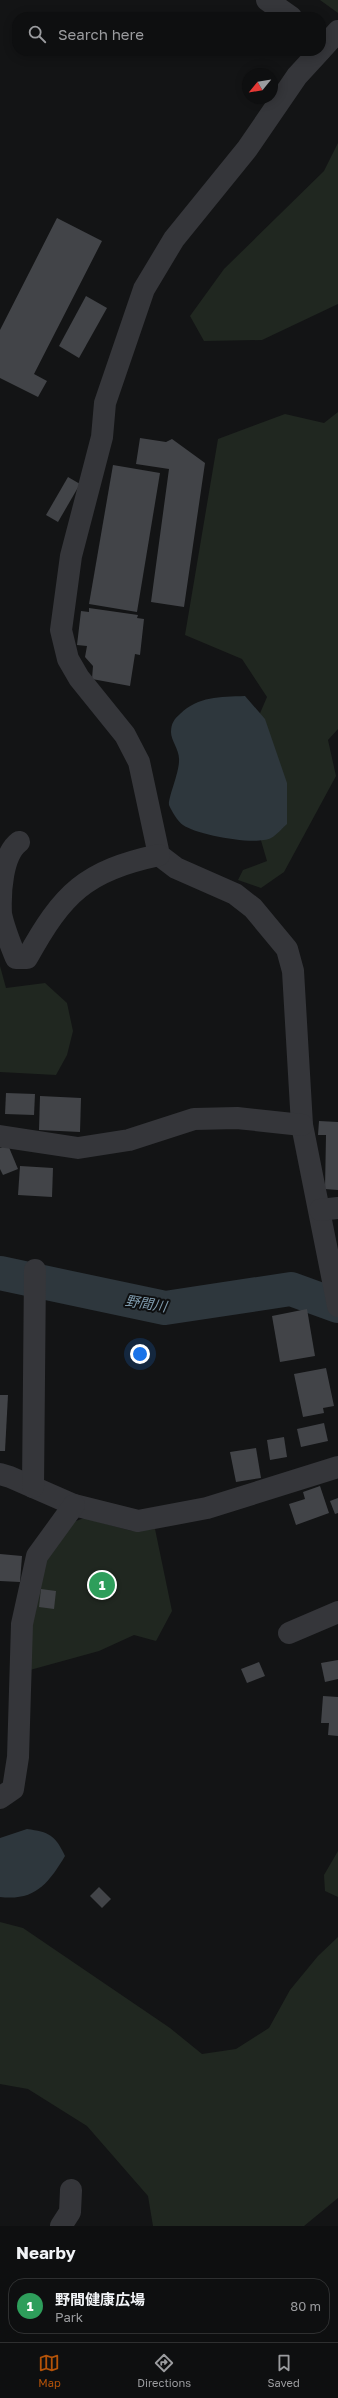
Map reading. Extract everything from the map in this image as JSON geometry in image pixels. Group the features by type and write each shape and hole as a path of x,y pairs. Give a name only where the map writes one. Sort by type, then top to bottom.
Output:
{"street":[{"path":"267,0 284,12"},
{"path":"316,56 297,76 247,149 174,238 144,289 105,403 102,436 71,556 61,630 68,658 79,678 125,735 139,762 159,855 176,868 235,894 253,908 287,949 293,971 302,1125 329,1209 338,1306"},
{"path":"19,842 11,848 4,868 1,891 1,913 6,934 16,958 27,958 54,915 77,889 101,872 130,861 159,855"},
{"path":"0,1136 78,1148 129,1140 194,1119 237,1118 302,1125"},
{"path":"33,1487 35,1270"},
{"path":"0,1474 74,1505 138,1521 207,1508 338,1467"},
{"path":"0,1798 13,1789 18,1757 22,1624 37,1556 74,1505"},
{"path":"289,1633 338,1612"},
{"path":"61,2226 70,2212 71,2190"}],"shaded area":[{"path":"320,0 338,0 338,13"},
{"path":"338,143 338,304 262,340 204,341 190,316 224,269 324,171"},
{"path":"338,412 338,729 328,740 336,776 284,872 261,888 238,880 243,870 267,861 255,820 249,739 267,697 242,659 185,635 218,439 285,414 324,423"},
{"path":"245,696 265,719 287,783 287,824 271,838 253,841 213,836 190,829 179,821 169,805 179,766 178,753 171,735 172,724 187,708 202,701 218,697"},
{"path":"0,966 6,988 45,983 67,1003 73,1031 67,1055 56,1075 0,1072"},
{"path":"84,1518 132,1531 155,1529 172,1611 156,1641 134,1635 99,1651 30,1670 26,1643 41,1560 68,1524"},
{"path":"27,1829 46,1833 58,1843 65,1856 53,1875 39,1888 23,1896 12,1898 0,1897 0,1838"},
{"path":"338,1851 338,1897 325,1891 324,1875"},
{"path":"0,1922 23,1928 170,2028 202,2054 236,2049 269,2028 290,1990 318,1956 338,1937 338,2198 304,2226 153,2226 148,2196 87,2126 28,2089 0,2084"}],"building":[{"path":"57,218 102,241 34,374 47,381 38,397 0,378 0,330"},
{"path":"86,296 107,308 79,358 59,346"},
{"path":"140,438 166,442 172,439 205,463 184,607 151,602 169,469 136,464"},
{"path":"113,465 160,473 137,612 89,604"},
{"path":"68,477 80,484 58,522 46,515"},
{"path":"89,608 138,615 137,618 144,619 140,655 135,654 130,686 92,679 93,666 85,657 87,646 77,645 81,611 89,612"},
{"path":"6,1093 35,1094 34,1115 5,1114"},
{"path":"40,1096 81,1098 80,1132 39,1130"},
{"path":"319,1121 338,1122 338,1190 325,1189 326,1135 318,1135"},
{"path":"8,1145 18,1169 3,1175 0,1169 0,1148"},
{"path":"20,1166 53,1168 52,1197 18,1195"},
{"path":"307,1309 315,1356 280,1362 272,1316"},
{"path":"326,1368 334,1406 323,1408 324,1413 303,1417 294,1374"},
{"path":"0,1395 8,1395 5,1451 0,1451"},
{"path":"324,1423 328,1441 301,1447 297,1429"},
{"path":"284,1437 287,1457 270,1460 267,1440"},
{"path":"256,1448 261,1478 236,1482 230,1452"},
{"path":"320,1486 329,1513 296,1525 289,1504 305,1499 303,1492"},
{"path":"338,1498 338,1513 335,1514 330,1501"},
{"path":"0,1554 22,1556 20,1582 0,1581"},
{"path":"41,1589 56,1591 54,1609 39,1607"},
{"path":"338,1660 338,1679 325,1682 321,1663"},
{"path":"259,1662 265,1676 247,1683 241,1669"},
{"path":"323,1696 338,1697 338,1736 328,1735 329,1723 321,1723"},
{"path":"99,1887 111,1899 102,1908 90,1896"}],"waterway":[{"name":"野間川","path":"0,1273 165,1308 291,1289 338,1306"}],"place":[{"name":"野間健康広場","path":"102,1585"}]}
